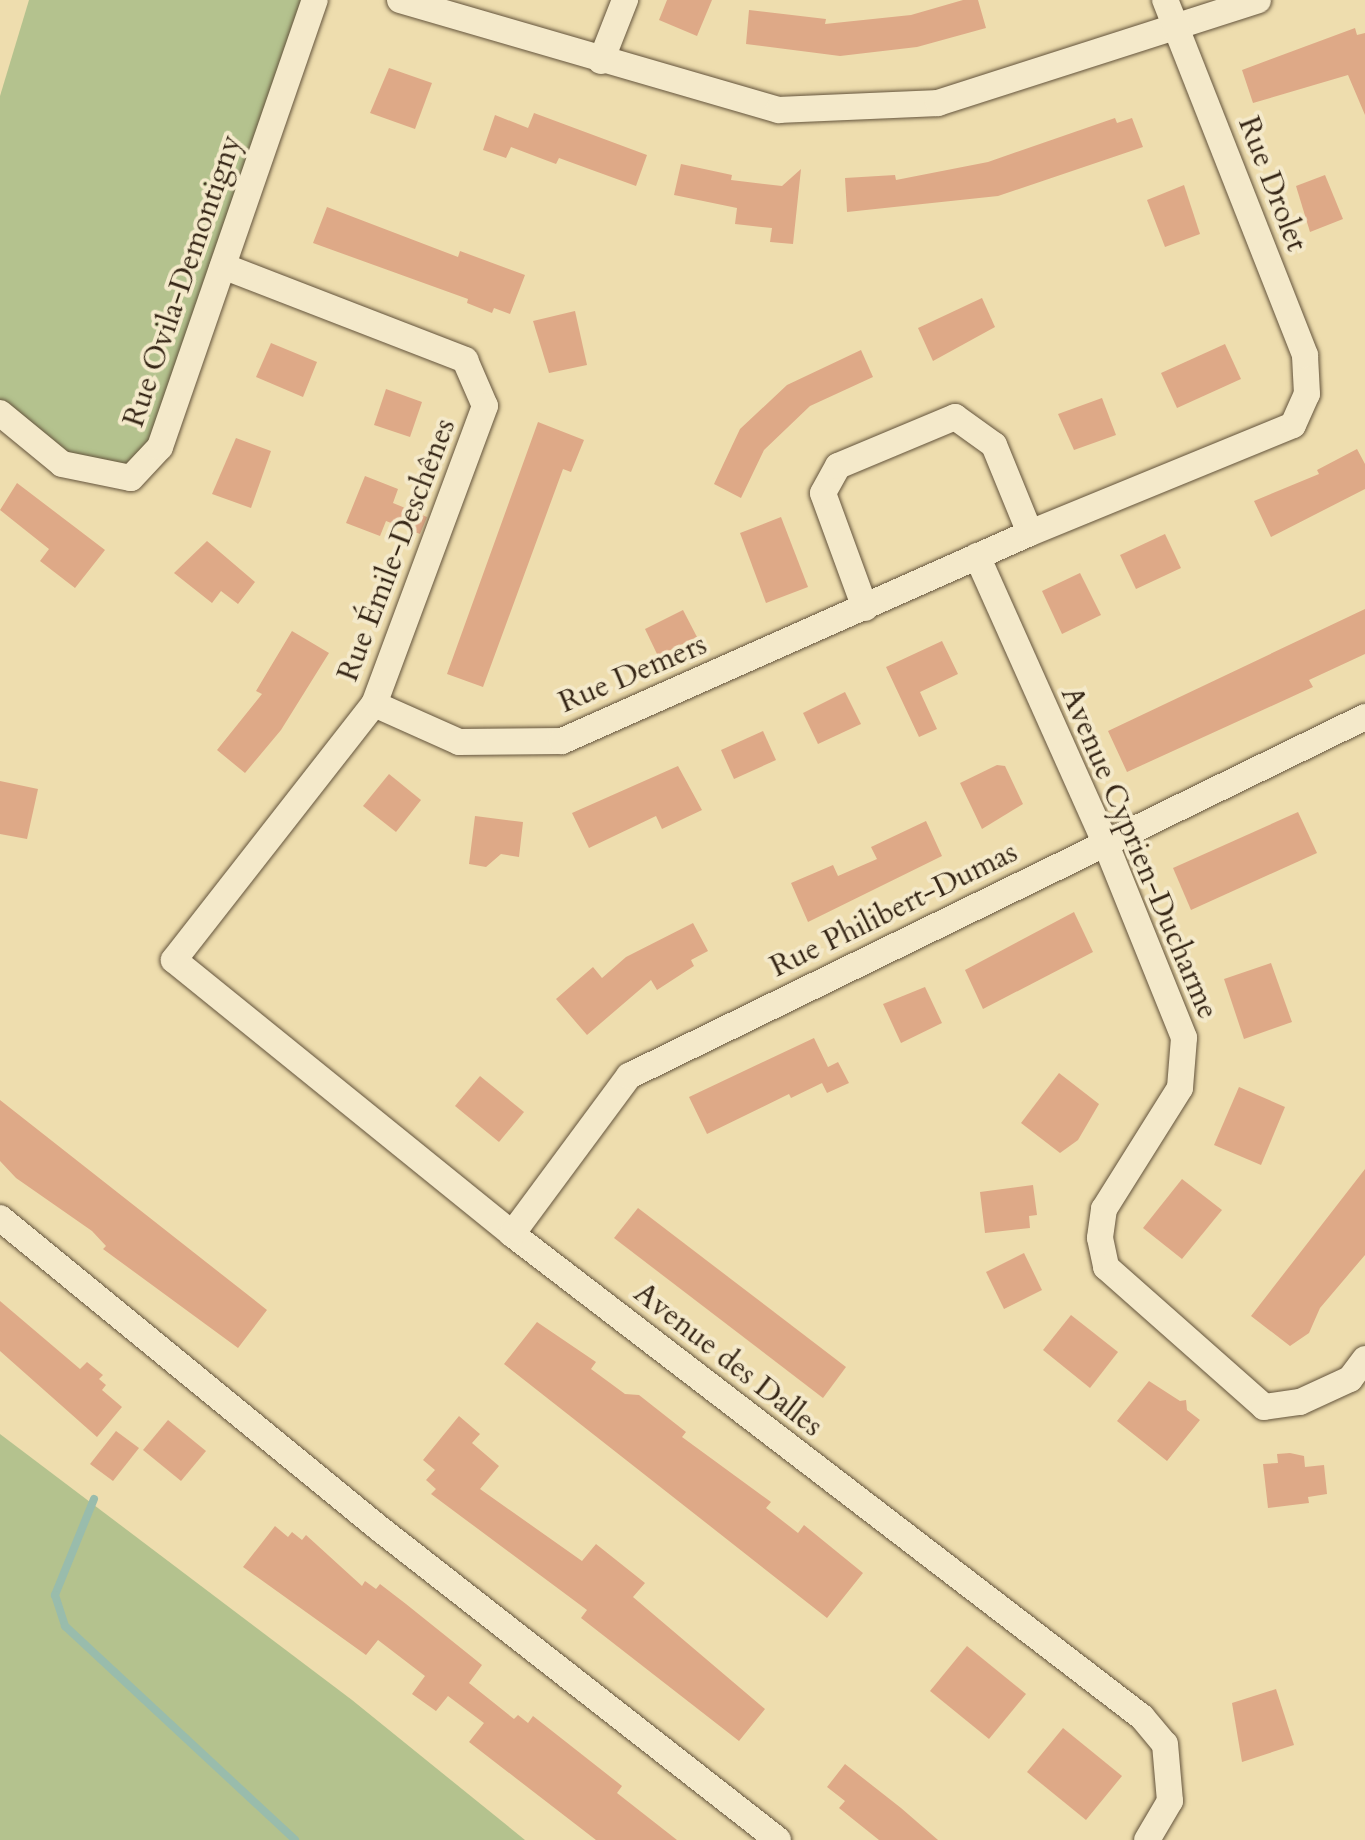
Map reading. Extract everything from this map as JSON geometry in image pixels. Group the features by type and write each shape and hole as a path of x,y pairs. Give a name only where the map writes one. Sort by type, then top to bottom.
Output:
{"street":[{"name":"Rue Ovila-Demontigny","path":"0,413 62,464 131,478 160,447 315,0"},
{"path":"400,0 601,61 779,110 938,103 1258,0"},
{"path":"601,61 625,0"},
{"name":"Rue Drolet","path":"1165,0 1305,355 1307,394"},
{"name":"Rue Émile-Deschênes","path":"174,960 374,704 485,406 465,360 223,266"},
{"name":"Rue Demers","path":"374,704 459,742 562,741 1030,533 1293,425 1307,394"},
{"path":"865,608 823,493 838,466 955,417 994,445 1030,533"},
{"name":"Avenue Cyprien-Ducharme","path":"977,556 1105,842 1184,1038 1180,1088 1104,1209 1100,1238 1106,1267 1264,1407 1300,1402 1350,1379 1365,1359"},
{"name":"Rue Philibert-Dumas","path":"512,1234 629,1076 1365,717"},
{"name":"Avenue des Dalles","path":"174,960 512,1234 1142,1717 1165,1744 1170,1801 1147,1840"},
{"path":"0,1218 380,1529 778,1840"}],"green space":[{"path":"29,0 315,0 160,447 131,478 62,464 0,413 0,96"},
{"path":"0,1434 352,1700 525,1840 0,1840"}],"building":[{"path":"667,0 712,0 697,36 659,20"},
{"path":"963,0 978,0 986,28 917,47 840,56 746,44 749,10 826,19 825,24 911,15"},
{"path":"1355,28 1357,35 1365,33 1365,115 1348,75 1253,103 1242,70"},
{"path":"389,68 432,83 415,129 370,113"},
{"path":"534,113 647,155 636,186 559,158 556,164 511,147 506,158 483,150 495,115 528,128"},
{"path":"1115,118 1117,123 1132,118 1143,147 998,196 847,212 845,178 895,175 896,180 988,162"},
{"path":"681,164 732,175 731,180 782,186 801,169 793,244 770,242 772,228 735,224 737,208 674,195"},
{"path":"1325,175 1343,219 1310,232 1296,186"},
{"path":"1184,185 1200,234 1165,247 1147,200"},
{"path":"327,207 458,257 460,251 525,275 510,314 494,308 492,313 467,303 468,299 313,243"},
{"path":"982,298 995,327 933,361 918,328"},
{"path":"575,311 587,365 549,373 533,321"},
{"path":"271,343 317,362 303,397 256,377"},
{"path":"1225,344 1241,379 1177,408 1161,373"},
{"path":"861,350 873,377 810,406 764,450 741,498 714,484 740,429 787,385"},
{"path":"386,389 422,402 410,437 374,425"},
{"path":"1102,398 1116,435 1074,450 1058,414"},
{"path":"538,422 584,440 571,472 563,469 483,687 447,674"},
{"path":"236,438 271,451 251,508 212,494"},
{"path":"1357,449 1365,464 1365,489 1271,537 1254,501 1319,474 1317,470"},
{"path":"365,476 398,489 393,503 427,517 420,534 386,521 380,536 346,523"},
{"path":"17,483 105,550 75,588 40,561 49,549 0,510"},
{"path":"781,517 808,587 766,603 740,533"},
{"path":"1165,534 1181,568 1136,589 1120,555"},
{"path":"207,541 255,582 238,604 221,591 212,603 174,573"},
{"path":"1080,573 1101,615 1062,634 1042,591"},
{"path":"1365,609 1365,654 1309,680 1313,687 1127,772 1108,731"},
{"path":"683,610 697,637 658,656 645,629"},
{"path":"292,631 329,653 281,730 245,773 217,750 262,694 256,691"},
{"path":"942,641 958,674 920,692 937,729 919,737 886,667"},
{"path":"845,692 861,724 818,744 803,713"},
{"path":"763,731 776,760 734,779 721,750"},
{"path":"997,765 1005,766 1023,804 982,829 960,783"},
{"path":"678,766 702,810 662,829 656,816 589,848 572,813"},
{"path":"389,774 421,800 396,832 363,806"},
{"path":"0,781 38,789 27,839 0,834"},
{"path":"1298,812 1317,853 1191,910 1173,868"},
{"path":"475,816 523,822 519,857 501,854 486,867 469,864"},
{"path":"926,821 942,856 808,922 791,883 833,865 838,876 877,859 871,847"},
{"path":"1074,912 1093,952 983,1009 965,970"},
{"path":"693,923 708,951 691,960 694,966 657,990 651,980 587,1035 556,999 593,967 602,978 626,957"},
{"path":"1271,963 1292,1022 1244,1039 1224,979"},
{"path":"925,987 942,1023 901,1043 883,1004"},
{"path":"814,1038 828,1067 838,1062 849,1083 827,1093 822,1083 791,1098 789,1094 707,1134 689,1097"},
{"path":"1059,1073 1099,1104 1078,1140 1060,1153 1021,1123"},
{"path":"480,1076 524,1112 499,1142 455,1106"},
{"path":"1239,1087 1285,1107 1261,1165 1214,1145"},
{"path":"0,1100 267,1310 238,1348 103,1249 106,1246 92,1231 16,1178 0,1161"},
{"path":"1365,1169 1365,1255 1320,1308 1309,1333 1290,1346 1251,1316"},
{"path":"1182,1179 1222,1210 1182,1259 1143,1228"},
{"path":"1033,1185 1037,1215 1029,1216 1030,1228 985,1233 980,1192"},
{"path":"638,1208 846,1367 823,1398 614,1238"},
{"path":"1024,1253 1042,1290 1004,1309 986,1272"},
{"path":"0,1301 80,1369 87,1362 103,1375 99,1379 106,1385 102,1390 122,1407 97,1437 0,1351"},
{"path":"1071,1315 1118,1352 1090,1388 1043,1350"},
{"path":"537,1322 596,1362 591,1369 625,1394 639,1395 686,1432 682,1437 771,1502 766,1508 798,1533 804,1525 863,1573 827,1618 504,1364"},
{"path":"1149,1381 1180,1401 1186,1400 1187,1410 1200,1420 1167,1461 1117,1421"},
{"path":"459,1416 480,1434 472,1443 499,1466 480,1489 582,1561 596,1544 645,1583 633,1597 765,1709 739,1741 581,1618 587,1610 431,1494 436,1489 426,1480 435,1470 423,1460"},
{"path":"168,1420 206,1451 181,1481 143,1450"},
{"path":"116,1431 139,1448 113,1481 90,1464"},
{"path":"1277,1454 1304,1456 1305,1467 1324,1465 1327,1494 1308,1497 1309,1503 1268,1508 1263,1464 1278,1463"},
{"path":"275,1526 288,1537 292,1532 302,1540 306,1535 362,1586 365,1581 376,1589 380,1584 406,1604 482,1665 469,1683 514,1719 518,1715 528,1723 533,1716 622,1786 617,1793 677,1840 596,1840 469,1742 484,1723 448,1696 436,1711 412,1694 425,1676 378,1640 366,1655 243,1567"},
{"path":"967,1646 1026,1694 989,1739 930,1691"},
{"path":"1276,1689 1294,1745 1242,1762 1232,1703"},
{"path":"1063,1728 1122,1776 1086,1820 1027,1772"},
{"path":"845,1764 938,1840 879,1840 839,1808 845,1801 827,1787"}],"waterway":[{"path":"94,1499 55,1595 65,1626 295,1840"}]}
